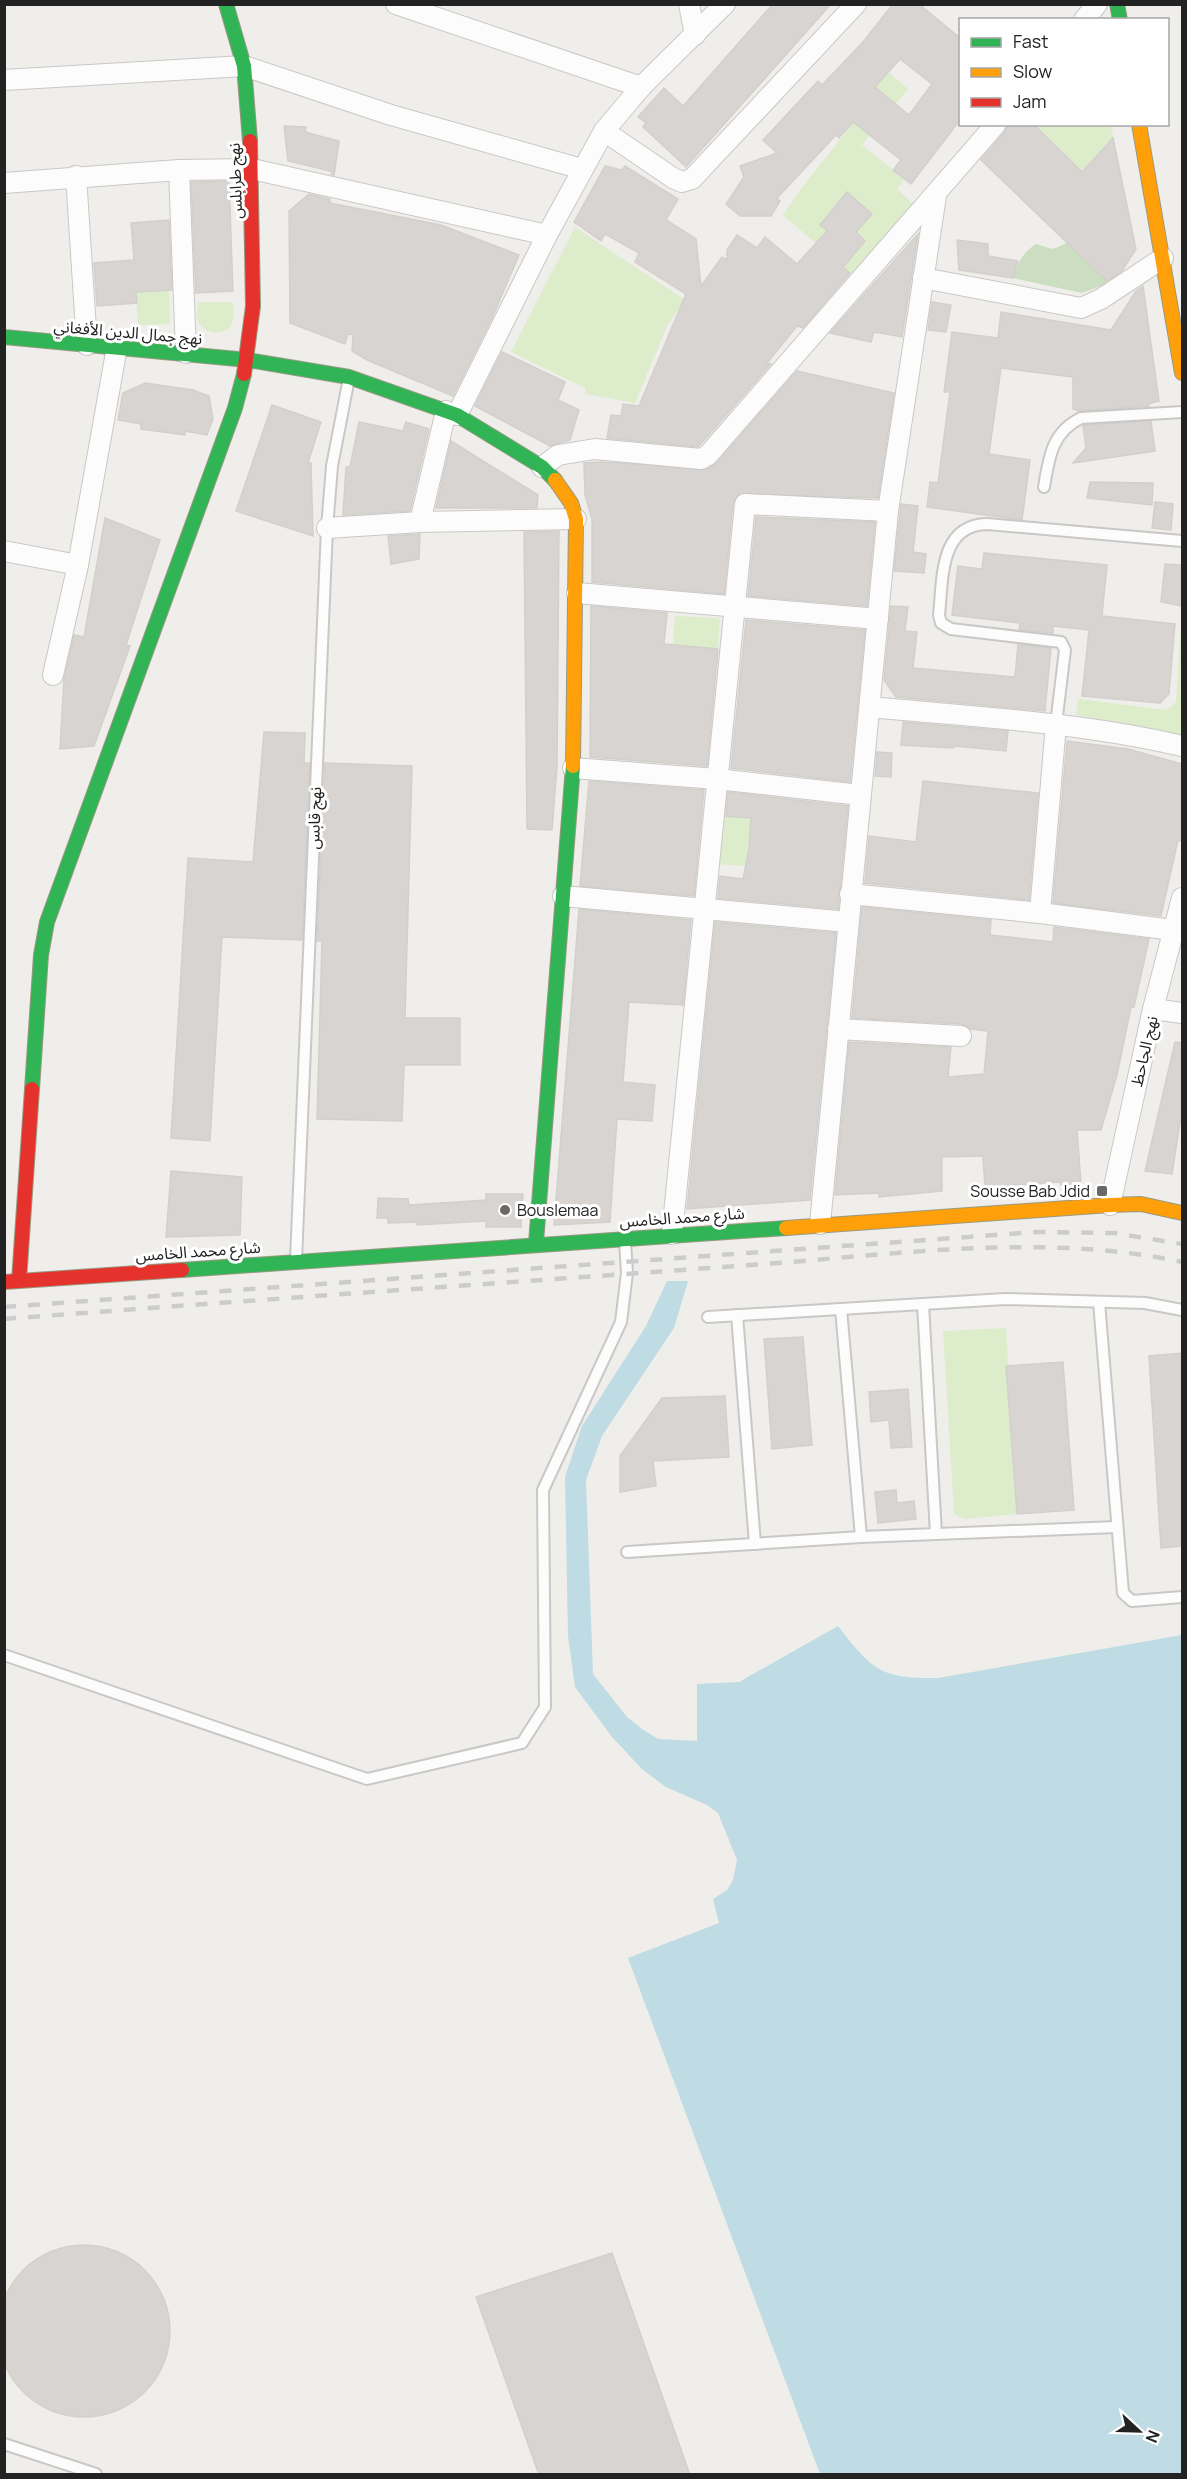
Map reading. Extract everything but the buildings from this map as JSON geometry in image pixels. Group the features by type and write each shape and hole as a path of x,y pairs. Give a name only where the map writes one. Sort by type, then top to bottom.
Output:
{"street":[{"name":"نهج طرابلس","path":"19,1281 41,956 47,922 235,408 248,360 253,306 252,169 244,66 226,4"},
{"path":"396,4 641,87"},
{"path":"689,4 695,35"},
{"path":"420,522 451,413 604,131 641,87 725,4"},
{"path":"604,131 677,181 692,179 856,4"},
{"path":"1086,18 1097,4"},
{"path":"4,80 244,66 391,115 582,169"},
{"path":"542,467 558,455 595,449 701,459 708,455 936,196 994,126"},
{"path":"1139,126 1182,373"},
{"path":"4,183 179,170 252,169 547,235"},
{"path":"179,170 186,353"},
{"path":"76,176 87,345"},
{"path":"820,1224 888,511 936,196"},
{"path":"923,278 1081,308 1101,299 1163,258"},
{"name":"نهج جمال الدين الأفغاني","path":"4,337 248,360 308,368 349,377 451,413 542,467 560,486 571,504 576,519"},
{"path":"53,675 78,565 117,347"},
{"path":"672,1234 745,504 888,511"},
{"path":"327,528 420,522 576,519 573,768 536,1243"},
{"path":"4,551 78,565"},
{"path":"576,592 878,619"},
{"path":"870,707 1056,724 1131,734 1182,746"},
{"path":"1040,913 1056,724"},
{"path":"573,768 717,779 860,795"},
{"path":"850,894 1040,913 1173,930"},
{"path":"563,896 848,922"},
{"name":"نهج الجاحظ","path":"1110,1205 1153,1008 1182,898"},
{"path":"1153,1008 1182,1013"},
{"path":"838,1029 961,1036"},
{"path":"1141,1204 1182,1201"},
{"name":"شارع محمد الخامس","path":"4,1281 1110,1205 1141,1204 1182,1213"}],"lane":[{"name":"نهج قابس","path":"296,1261 327,528 332,466 349,377"},
{"path":"1044,487 1049,454 1054,443 1072,423 1082,418 1182,412"},
{"path":"1056,724 1065,650 1061,642 951,629 941,623 939,615 946,557 955,536 975,524 987,524 1182,541"},
{"path":"4,1655 367,1779 522,1743 545,1707 543,1490 621,1322 627,1273 625,1237"},
{"path":"708,1317 1005,1299 1145,1303 1182,1310"},
{"path":"1099,1302 1117,1527 1125,1597 1137,1601 1182,1597"},
{"path":"923,1304 936,1534"},
{"path":"841,1309 861,1537"},
{"path":"737,1315 755,1544"},
{"path":"627,1551 861,1537 1117,1527"},
{"path":"4,2444 96,2475"}],"green space":[{"path":"888,72 908,89 862,145 905,179 897,189 913,204 853,275 783,215 850,127 853,113"},
{"path":"1034,126 1111,126 1115,147 1107,146 1081,171"},
{"path":"575,227 685,300 667,326 635,403 585,394 585,388 511,352"},
{"path":"1068,242 1109,283 1082,293 1013,278 1021,259 1036,244 1053,249"},
{"path":"169,290 170,324 138,325 136,292"},
{"path":"198,302 233,302 230,327 216,332 201,326 197,319"},
{"path":"1182,609 1182,735 1076,715 1078,699 1166,710 1176,702"},
{"path":"675,616 720,618 718,649 673,645"},
{"path":"721,815 751,818 747,866 716,864"},
{"path":"1006,1328 1017,1514 965,1519 954,1514 943,1331"}],"water":[{"path":"667,1281 688,1281 674,1328 602,1436 586,1480 593,1674 627,1717 642,1729 658,1739 697,1741 697,1684 739,1682 838,1626 860,1653 879,1669 890,1674 919,1678 938,1678 1182,1635 1182,2474 820,2474 628,1958 719,1923 713,1899 727,1890 733,1880 737,1860 718,1813 707,1805 666,1787 643,1770 612,1737 575,1687 568,1636 565,1477 582,1426 646,1326"}],"railway":[{"path":"4,1307 1036,1232 1114,1233 1182,1244"},
{"path":"4,1319 967,1248 1075,1248 1129,1253 1182,1262"}],"traffic: fast":[{"path":"226,4 244,66 250,141"},
{"path":"1117,4 1120,18"},
{"path":"4,337 248,360 349,377 457,415 542,467 555,480"},
{"path":"32,1089 41,955 47,922 235,408 244,374"},
{"path":"536,1243 573,766"},
{"path":"182,1270 786,1228"}],"traffic: slow":[{"path":"1139,126 1182,373"},
{"path":"555,480 571,503 576,519 573,766"},
{"path":"786,1228 1110,1205 1141,1204 1182,1213"}],"traffic: jam":[{"path":"244,374 253,306 250,141"},
{"path":"19,1281 32,1089"},
{"path":"4,1282 182,1270"}],"place":[{"name":"Sousse Bab Jdid","path":"1102,1191"},
{"name":"Bouslemaa","path":"505,1210"}]}
